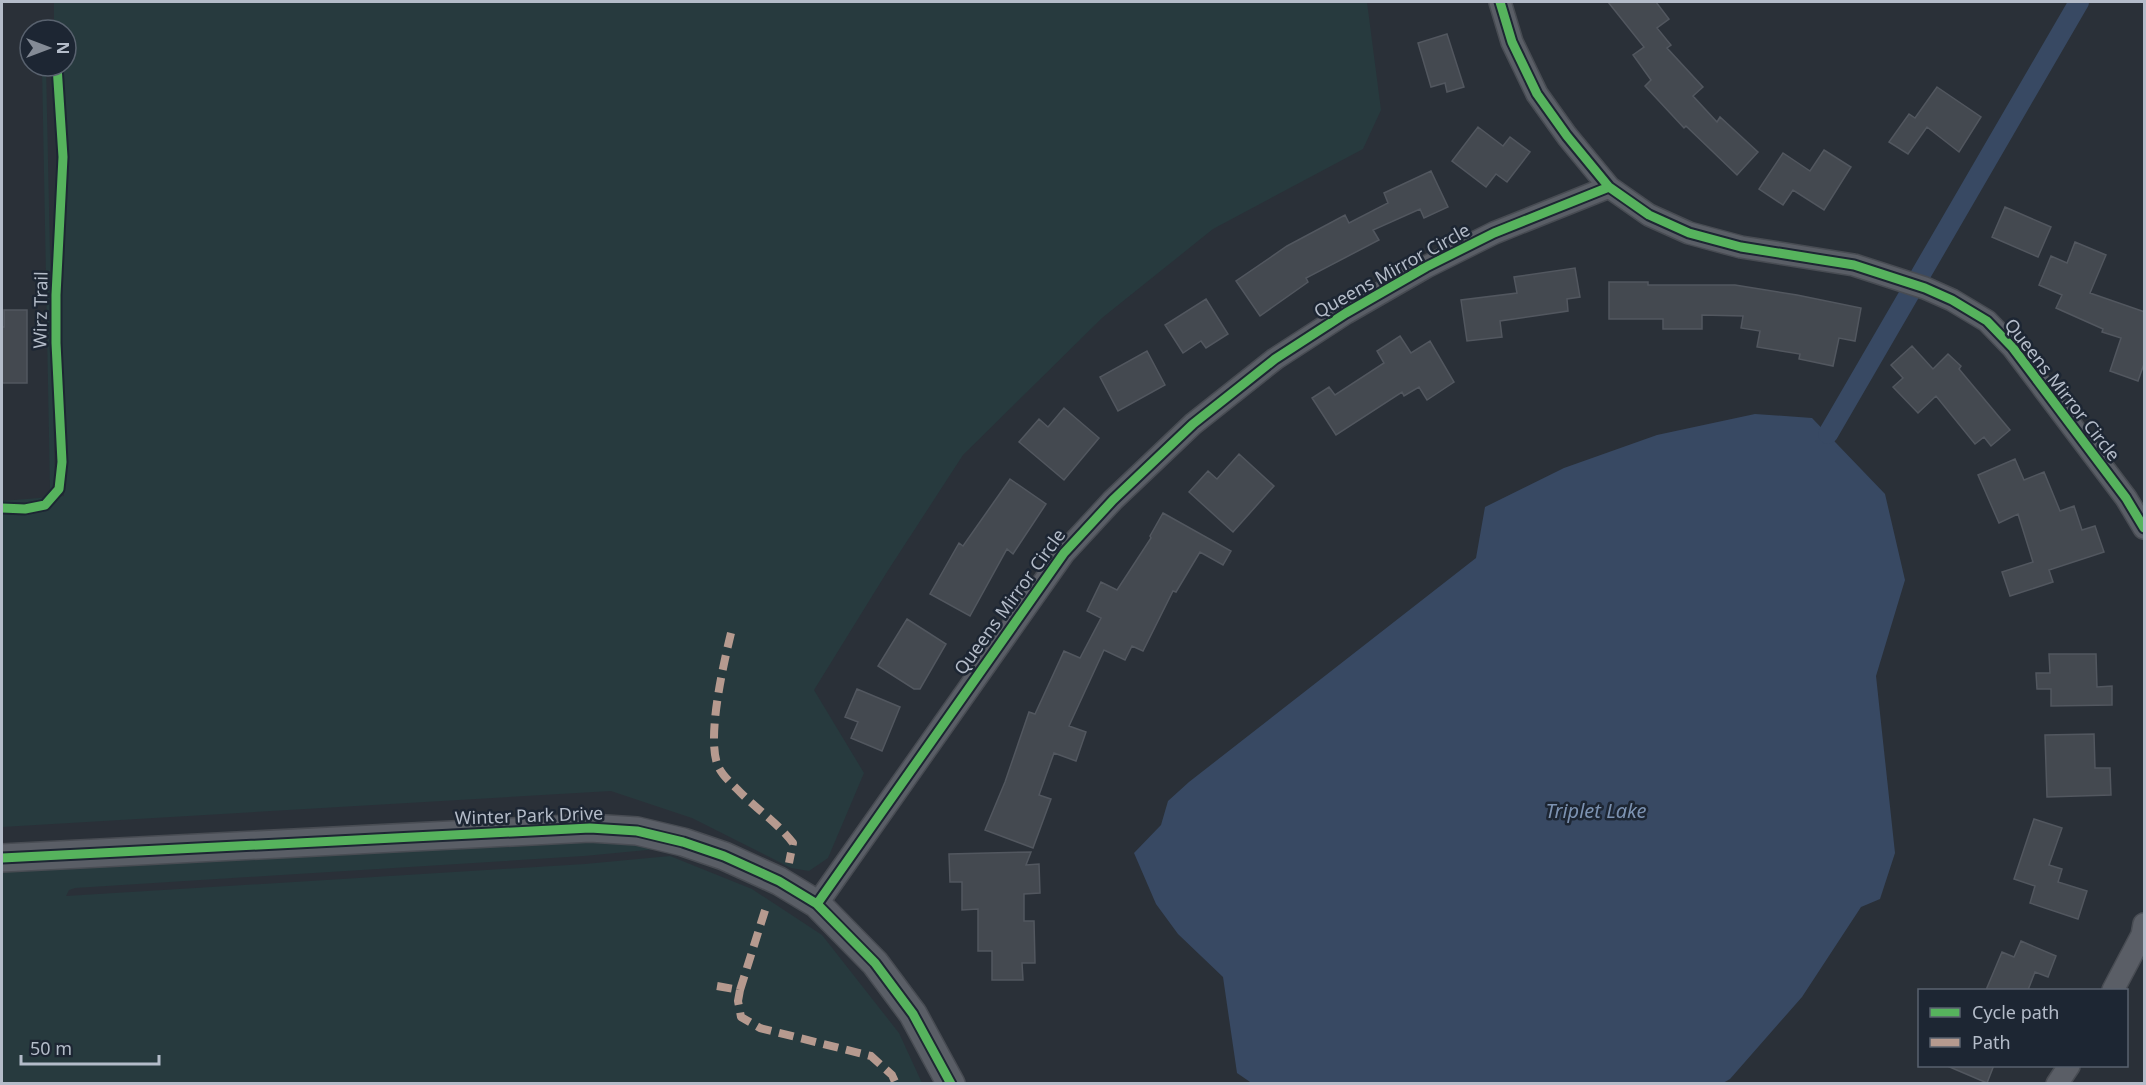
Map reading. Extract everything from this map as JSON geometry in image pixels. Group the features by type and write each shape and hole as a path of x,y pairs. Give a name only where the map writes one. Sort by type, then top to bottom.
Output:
{"street":[{"path":"1500,2 1512,42 1537,94 1567,136 1609,187"},
{"name":"Queens Mirror Circle","path":"818,904 1064,553 1113,500 1193,424 1275,359 1426,267 1494,233 1609,187 1649,215 1689,233 1741,248 1845,262 1925,288 1952,300 1987,321 2013,348 2126,498 2145,528"},
{"name":"Winter Park Drive","path":"2,858 590,828 637,831 683,842 724,856 779,881 818,904 875,963 914,1014 951,1083"},
{"path":"2114,989 2145,924"},
{"path":"2057,1083 2068,1067"}],"green space":[{"path":"54,2 1367,2 1381,110 1363,149 1213,229 1102,318 963,455 814,690 864,773 828,858 809,871 791,868 692,818 611,791 2,827 2,501 64,496 55,78 78,78 78,18 54,18"},
{"path":"42,78 46,78 55,489 50,489"},
{"path":"590,837 668,848 584,856 75,888 69,890 66,896 585,864 670,856 752,889 822,935 899,1033 922,1083 2,1084 2,868"}],"water":[{"name":"Triplet Lake","path":"1755,414 1812,418 1885,494 1905,580 1876,676 1895,853 1880,899 1861,907 1802,997 1730,1079 1723,1083 1253,1084 1237,1073 1223,977 1178,934 1156,904 1134,853 1161,825 1168,801 1189,782 1476,558 1485,507 1564,468 1657,435"}],"building":[{"path":"1608,2 1656,2 1669,19 1657,28 1671,45 1667,48 1703,87 1693,96 1717,122 1720,117 1758,152 1737,175 1686,126 1684,128 1645,86 1651,80 1633,55 1644,47"},
{"path":"1447,34 1464,87 1447,92 1445,83 1431,87 1418,43"},
{"path":"1937,87 1981,117 1959,152 1927,127 1908,154 1889,142 1909,114 1915,118"},
{"path":"1478,127 1503,146 1510,137 1530,152 1507,182 1496,174 1486,187 1452,161"},
{"path":"1824,150 1851,167 1824,210 1793,190 1783,205 1759,189 1783,153 1810,171"},
{"path":"1431,171 1448,207 1424,218 1420,209 1373,230 1379,240 1306,278 1308,282 1260,316 1236,281 1287,246 1345,215 1349,223 1388,203 1384,193"},
{"path":"2005,207 2051,227 2038,257 1992,237"},
{"path":"2075,242 2106,255 2090,293 2145,312 2145,361 2138,381 2110,371 2121,338 2102,332 2103,329 2056,308 2062,295 2039,285 2051,256 2067,263"},
{"path":"1575,268 1580,297 1567,299 1568,311 1500,321 1502,337 1467,341 1461,300 1517,293 1514,277"},
{"path":"1609,282 1648,282 1648,285 1735,285 1861,308 1855,341 1839,338 1833,366 1799,359 1800,354 1757,347 1760,331 1741,328 1743,316 1702,315 1702,329 1663,329 1663,319 1609,319"},
{"path":"1206,299 1228,334 1206,348 1201,341 1183,353 1165,325"},
{"path":"4,310 27,310 27,383 2,383"},
{"path":"1400,336 1411,353 1430,341 1454,382 1427,400 1419,387 1404,396 1402,392 1336,435 1312,398 1329,387 1335,395 1384,363 1377,351"},
{"path":"1912,346 1933,369 1948,354 1961,366 1959,369 2010,430 1991,446 1984,437 1975,444 1936,396 1918,413 1893,387 1903,378 1891,365"},
{"path":"1147,351 1165,385 1118,411 1100,377"},
{"path":"1064,408 1099,438 1064,480 1019,442 1039,419 1048,427"},
{"path":"1239,454 1274,486 1233,532 1189,492 1208,471 1217,479"},
{"path":"2015,459 2024,480 2044,472 2060,511 2074,506 2082,530 2095,526 2104,552 2049,570 2053,582 2010,596 2002,572 2033,562 2018,514 1999,523 1978,475"},
{"path":"1010,479 1046,504 1013,554 1007,549 970,616 930,594 959,543 963,546"},
{"path":"1163,513 1231,551 1223,565 1200,552 1176,592 1173,591 1143,651 1132,646 1125,660 1104,650 1069,726 1086,732 1076,761 1054,753 1039,795 1051,799 1033,848 985,830 1005,782 1029,712 1035,714 1064,651 1080,658 1101,618 1087,611 1101,582 1117,590 1151,538"},
{"path":"907,619 946,644 920,689 914,689 878,666"},
{"path":"2049,654 2096,654 2097,687 2112,686 2112,705 2051,706 2051,689 2037,689 2036,673 2050,673"},
{"path":"857,689 900,707 882,751 851,738 858,722 845,717"},
{"path":"2094,734 2095,768 2110,768 2111,795 2047,797 2045,735"},
{"path":"2034,819 2062,828 2049,865 2062,869 2058,882 2087,891 2078,919 2030,903 2035,886 2014,879"},
{"path":"1031,852 1026,865 1039,864 1040,893 1024,894 1024,921 1034,921 1035,963 1022,963 1023,980 992,980 992,951 978,951 978,909 962,910 962,882 950,882 949,854"},
{"path":"2021,941 2056,956 2048,977 2035,972 2028,989 1986,989 2002,952 2014,957"},
{"path":"1950,1067 1993,1067 1987,1083"}],"waterway":[{"path":"1828,434 2079,2"}],"marked path":[{"path":"731,633 717,702 715,756 719,768 727,779 793,843 789,863"},
{"path":"717,986 740,990 767,904"},
{"path":"740,990 738,1001 741,1017 760,1028 871,1056 892,1075 896,1084"}],"cycle path":[{"path":"1500,2 1512,42 1537,94 1567,136 1609,187 1649,215 1689,233 1741,247 1854,265 1925,288 1952,300 1987,321 2013,348 2126,498 2144,528"},
{"name":"Wirz Trail","path":"2,508 25,509 45,505 59,489 62,462 56,295 63,157 58,78"},
{"path":"817,904 1064,553 1113,500 1193,424 1275,359 1346,313 1426,267 1494,233 1609,187"},
{"path":"2,858 590,828 637,831 683,842 724,856 779,881 817,904 875,963 913,1014 951,1084"}]}
